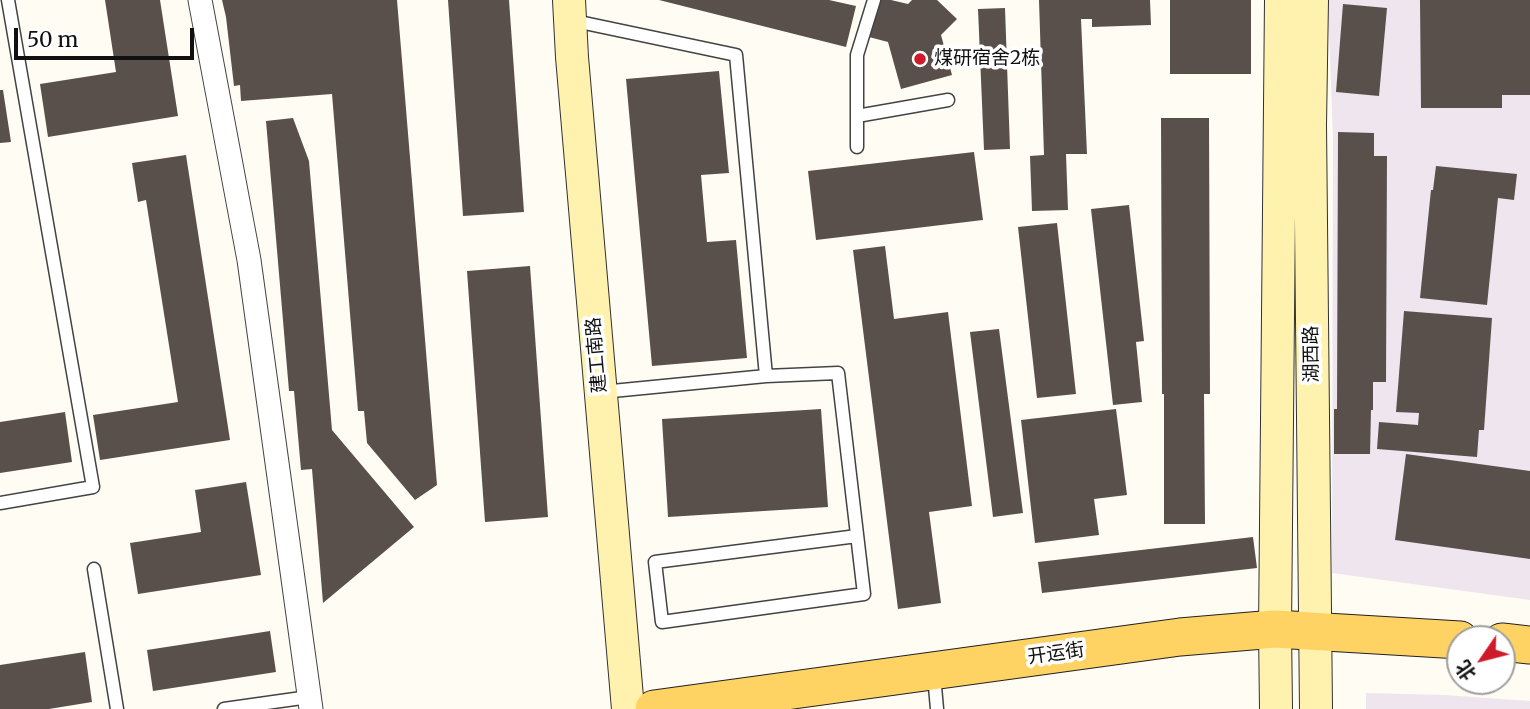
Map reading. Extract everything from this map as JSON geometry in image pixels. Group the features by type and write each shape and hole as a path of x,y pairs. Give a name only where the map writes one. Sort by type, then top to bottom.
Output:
{"main road":[{"name":"湖西路","path":"1276,709 1281,0"},
{"name":"湖西路","path":"1312,0 1310,125 1316,709"},
{"name":"建工南路","path":"569,10 628,709"},
{"name":"开运街","path":"654,709 1180,637 1275,629 1446,638"}],"street":[{"path":"200,0 248,260 310,703"}],"lane":[{"path":"0,503 93,487 8,0"},
{"path":"856,147 857,55 874,0"},
{"path":"569,10 736,55 766,376"},
{"path":"0,38 13,32"},
{"path":"857,116 948,100"},
{"path":"601,392 766,376 838,373 864,594 662,622 655,562 857,536"},
{"path":"94,569 117,709"},
{"path":"933,671 937,709"},
{"path":"224,709 310,703"}],"shaded area":[{"path":"1328,0 1530,0 1530,600 1332,573 1333,139"},
{"path":"1366,693 1530,701 1530,709 1366,709"}],"building":[{"path":"105,0 160,0 178,116 48,137 40,84 116,72"},
{"path":"222,0 397,0 437,485 415,500 367,443 364,411 358,411 332,94 241,101 240,85 234,86"},
{"path":"448,0 509,0 524,212 463,216"},
{"path":"659,0 829,0 856,6 846,47"},
{"name":"煤研宿舍2栋","path":"878,0 908,4 912,0 937,0 957,19 941,35 952,75 901,89 888,42 869,37"},
{"path":"1039,0 1150,0 1151,25 1092,27 1092,19 1081,19 1087,154 1066,154 1068,210 1032,211 1030,156 1044,155"},
{"path":"1170,0 1251,0 1251,74 1170,74"},
{"path":"1420,0 1530,0 1530,95 1502,95 1502,108 1421,108"},
{"path":"1343,4 1387,8 1379,96 1336,92"},
{"path":"1005,8 1010,149 984,150 978,9"},
{"path":"719,71 729,173 701,175 707,242 736,240 747,358 652,366 626,79"},
{"path":"0,90 3,90 11,142 0,143"},
{"path":"293,118 309,161 332,430 414,527 323,603 312,469 301,470 294,391 289,391 266,121"},
{"path":"1161,118 1209,118 1210,394 1204,394 1205,524 1164,524"},
{"path":"1338,132 1374,133 1374,156 1387,156 1386,382 1373,382 1370,454 1334,454 1334,409 1337,409"},
{"path":"974,152 983,220 816,240 808,171"},
{"path":"186,155 230,440 100,460 93,415 178,402 146,200 138,202 132,163"},
{"path":"1436,166 1517,174 1514,200 1498,198 1487,305 1420,298"},
{"path":"1129,205 1144,341 1136,342 1142,402 1113,405 1091,209"},
{"path":"1057,223 1076,394 1037,398 1018,227"},
{"path":"885,246 894,319 948,312 972,506 929,512 941,603 898,609 853,250"},
{"path":"530,266 548,517 485,522 467,271"},
{"path":"1404,311 1492,318 1484,430 1479,430 1477,457 1377,449 1379,422 1418,425 1419,413 1396,412"},
{"path":"999,329 1023,513 993,517 970,332"},
{"path":"821,409 828,507 668,517 662,419"},
{"path":"1116,409 1127,495 1094,499 1099,535 1035,543 1021,420"},
{"path":"65,412 72,462 0,473 0,422"},
{"path":"1406,454 1530,471 1530,559 1395,540"},
{"path":"246,482 261,575 138,594 130,543 201,532 195,490"},
{"path":"1253,537 1257,568 1042,593 1038,562"},
{"path":"270,631 276,672 153,691 147,650"},
{"path":"85,652 92,702 49,709 0,709 0,665"}],"place":[{"name":"煤研宿舍2栋","path":"920,59"}]}
